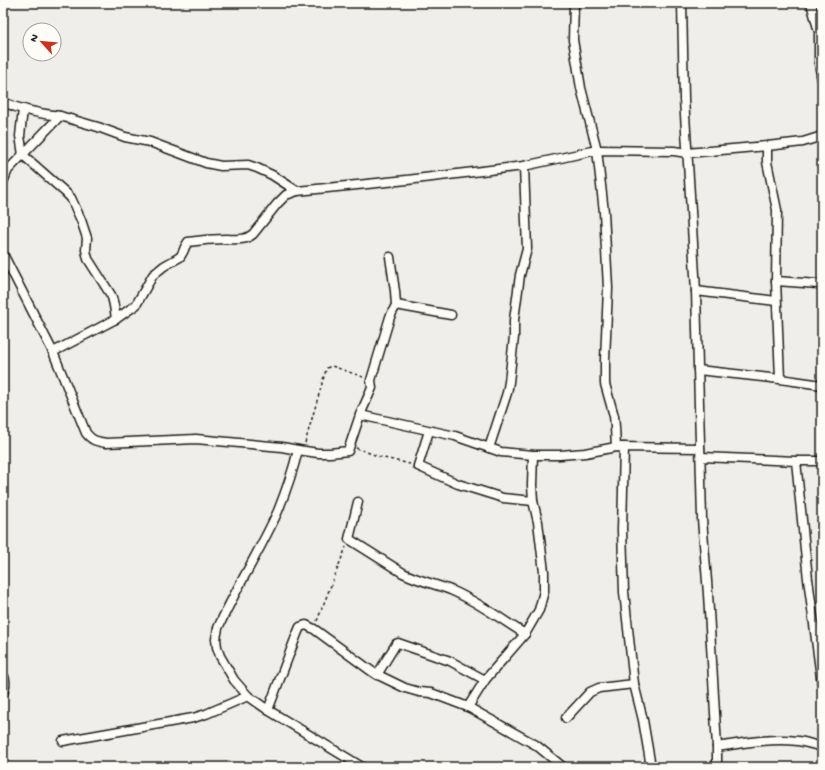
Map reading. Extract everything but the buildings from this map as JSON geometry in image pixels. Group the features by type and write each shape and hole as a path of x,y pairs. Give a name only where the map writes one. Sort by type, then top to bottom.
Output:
{"street":[{"path":"574,3 573,40 581,88 597,150 604,212 608,288 605,384 614,416 620,447 624,584 629,647 634,684 643,720 651,767"},
{"path":"682,3 684,99 696,291 702,519 708,594 717,767"},
{"path":"811,3 819,32 819,64 822,80"},
{"path":"3,102 14,107 60,116 98,127 125,137 150,142 206,163 221,166 248,165 272,175 297,191"},
{"path":"22,109 20,136 22,155 71,198 87,238 86,250 88,259 113,299 116,319"},
{"path":"3,182 8,170 60,116"},
{"path":"53,352 116,319 136,305 153,275 164,266 180,257 188,242 249,238 286,195 297,191 392,182 524,166 597,150 687,153 803,142 822,136"},
{"path":"767,146 767,162 777,210 776,301 780,379"},
{"path":"488,448 507,393 520,275 527,249 524,166"},
{"path":"3,254 53,352 86,433 90,439 106,442 196,439 282,447 318,453 348,451 360,416 372,388 371,380 390,318 396,305 390,257"},
{"path":"776,281 822,283"},
{"path":"696,291 776,301"},
{"path":"396,305 451,315"},
{"path":"698,370 822,385"},
{"path":"360,416 462,438 501,452 534,455 560,455 585,453 620,447 700,448"},
{"path":"429,431 418,466 458,484 503,498 533,501"},
{"path":"300,450 277,512 218,628 216,639 217,647 220,656 234,680 248,696 268,710 362,767"},
{"path":"468,707 485,680 525,634 539,610 544,591 544,572 538,522 533,501 532,485 534,455"},
{"path":"701,458 822,461"},
{"path":"796,461 808,579 822,685"},
{"path":"358,502 349,539 412,578 453,591 473,601 525,634"},
{"path":"268,710 300,627 306,625 314,629 377,674 410,690 431,693 468,707 536,745 563,767"},
{"path":"377,674 398,643 450,661 485,680"},
{"path":"3,675 6,686 3,694"},
{"path":"566,718 590,692 599,688 634,684"},
{"path":"63,741 192,718 206,714 248,696"},
{"path":"716,747 782,740 799,741 822,747"}],"path":[{"path":"300,450 327,368 331,366 335,367 371,380"},
{"path":"348,451 356,448 380,457 418,466"},
{"path":"314,629 349,539"}]}
